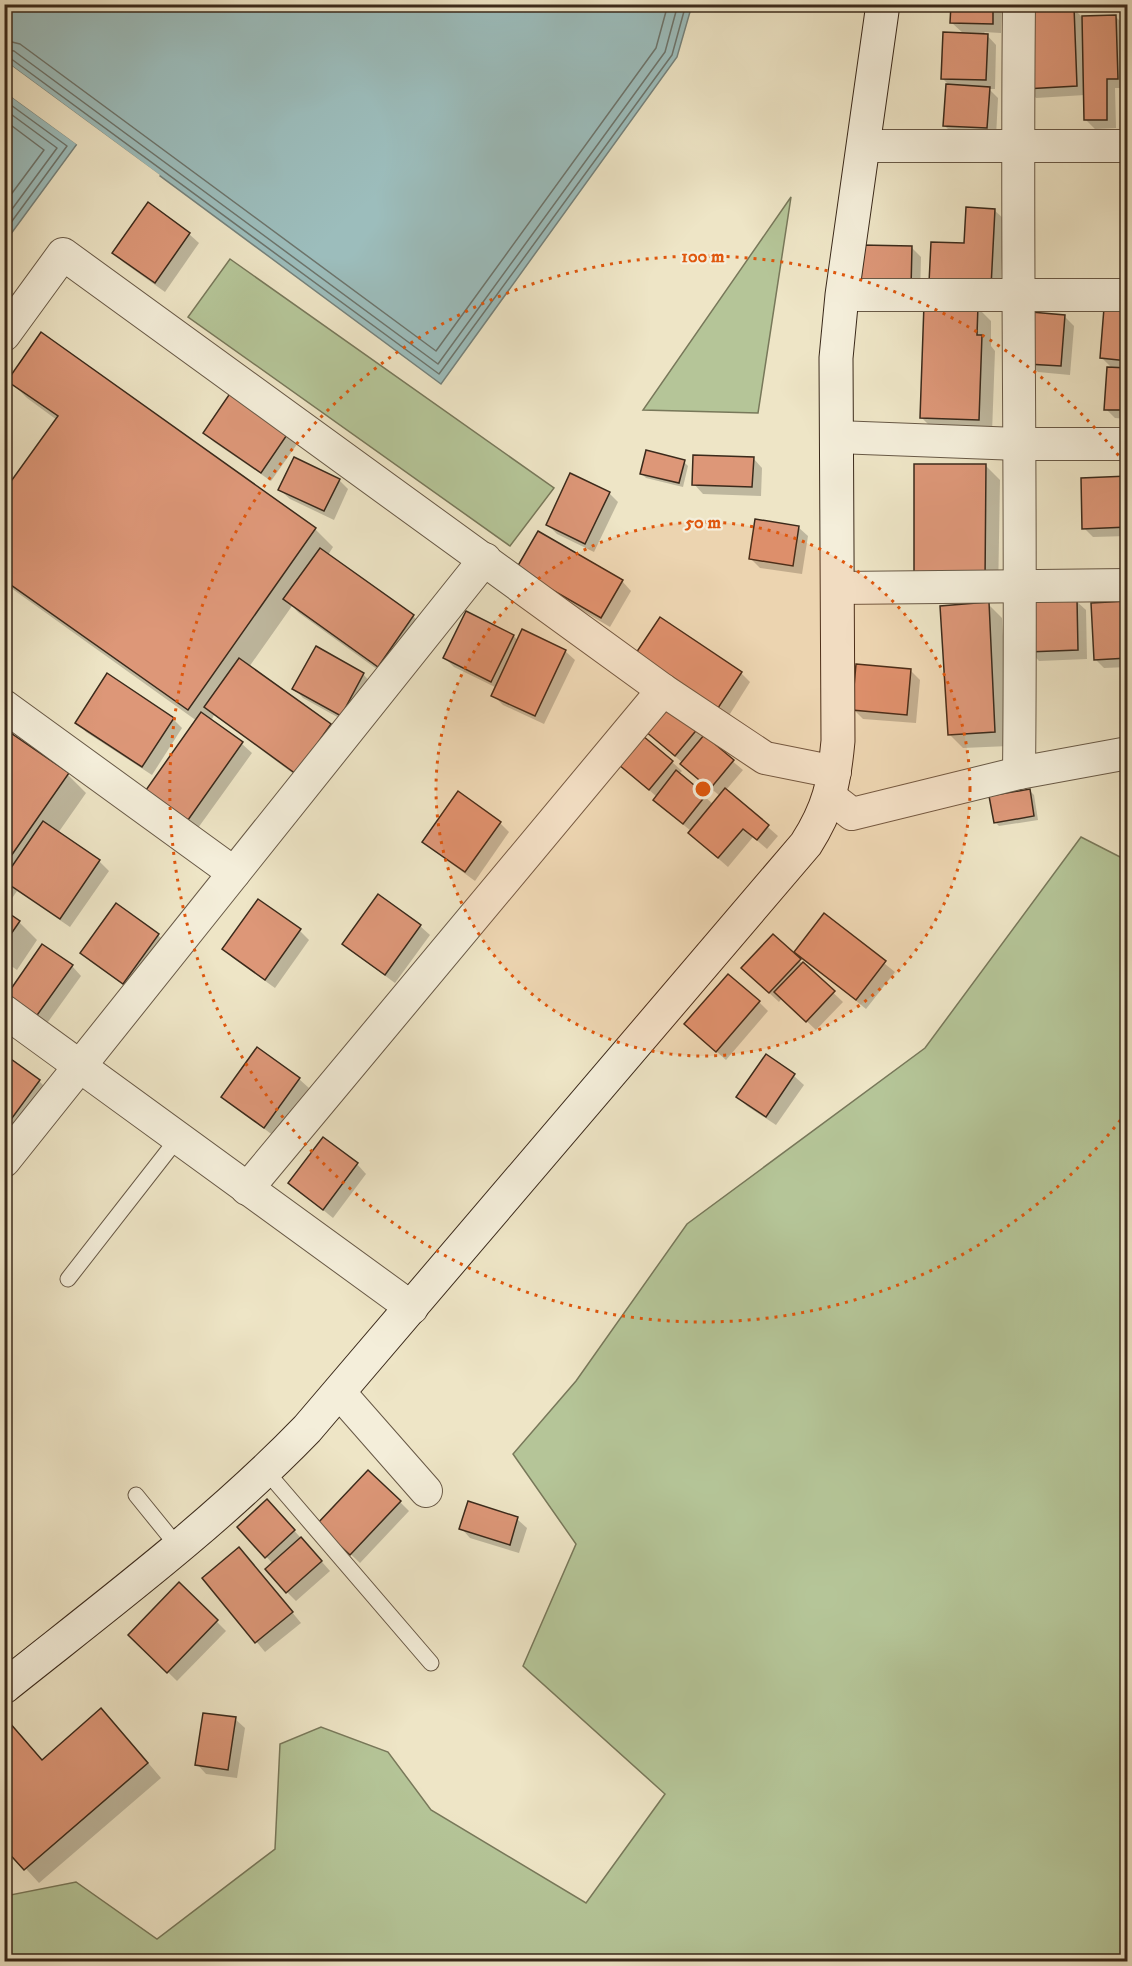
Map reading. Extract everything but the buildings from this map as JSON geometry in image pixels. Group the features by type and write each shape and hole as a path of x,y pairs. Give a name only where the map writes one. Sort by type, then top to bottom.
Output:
{"street":[{"path":"4,1687 179,1548 266,1471 307,1429 806,844 819,824 833,784 838,741 836,358 842,295 883,4"},
{"path":"1019,4 1017,147 1022,586 1019,773"},
{"path":"863,146 1128,146"},
{"path":"4,334 63,254 663,690 765,758 833,784 852,814 1019,773 1128,753"},
{"path":"842,295 1128,295"},
{"path":"837,436 1020,444 1128,444"},
{"path":"4,1161 485,559"},
{"path":"837,588 1128,585"},
{"path":"247,1189 663,690"},
{"path":"4,706 234,873"},
{"path":"4,1011 412,1308"},
{"path":"339,1392 426,1491"}],"lane":[{"path":"68,1279 178,1138"},
{"path":"266,1471 431,1663"},
{"path":"136,1495 179,1548"}],"green space":[{"path":"791,197 758,413 643,410"},
{"path":"230,259 554,488 510,546 188,317"},
{"path":"1081,837 1128,861 1127,1961 5,1961 5,1896 76,1882 157,1939 275,1849 280,1744 321,1727 388,1752 431,1810 586,1903 665,1794 523,1666 576,1544 513,1454 576,1381 687,1224 925,1048"}],"water":[{"path":"5,4 692,5 677,57 441,384 5,61"},
{"path":"5,92 77,144 5,242"}],"pier":[{"path":"5,61 160,175 158,177 4,65"},
{"path":"4,89 79,142 79,146 5,92"}]}
